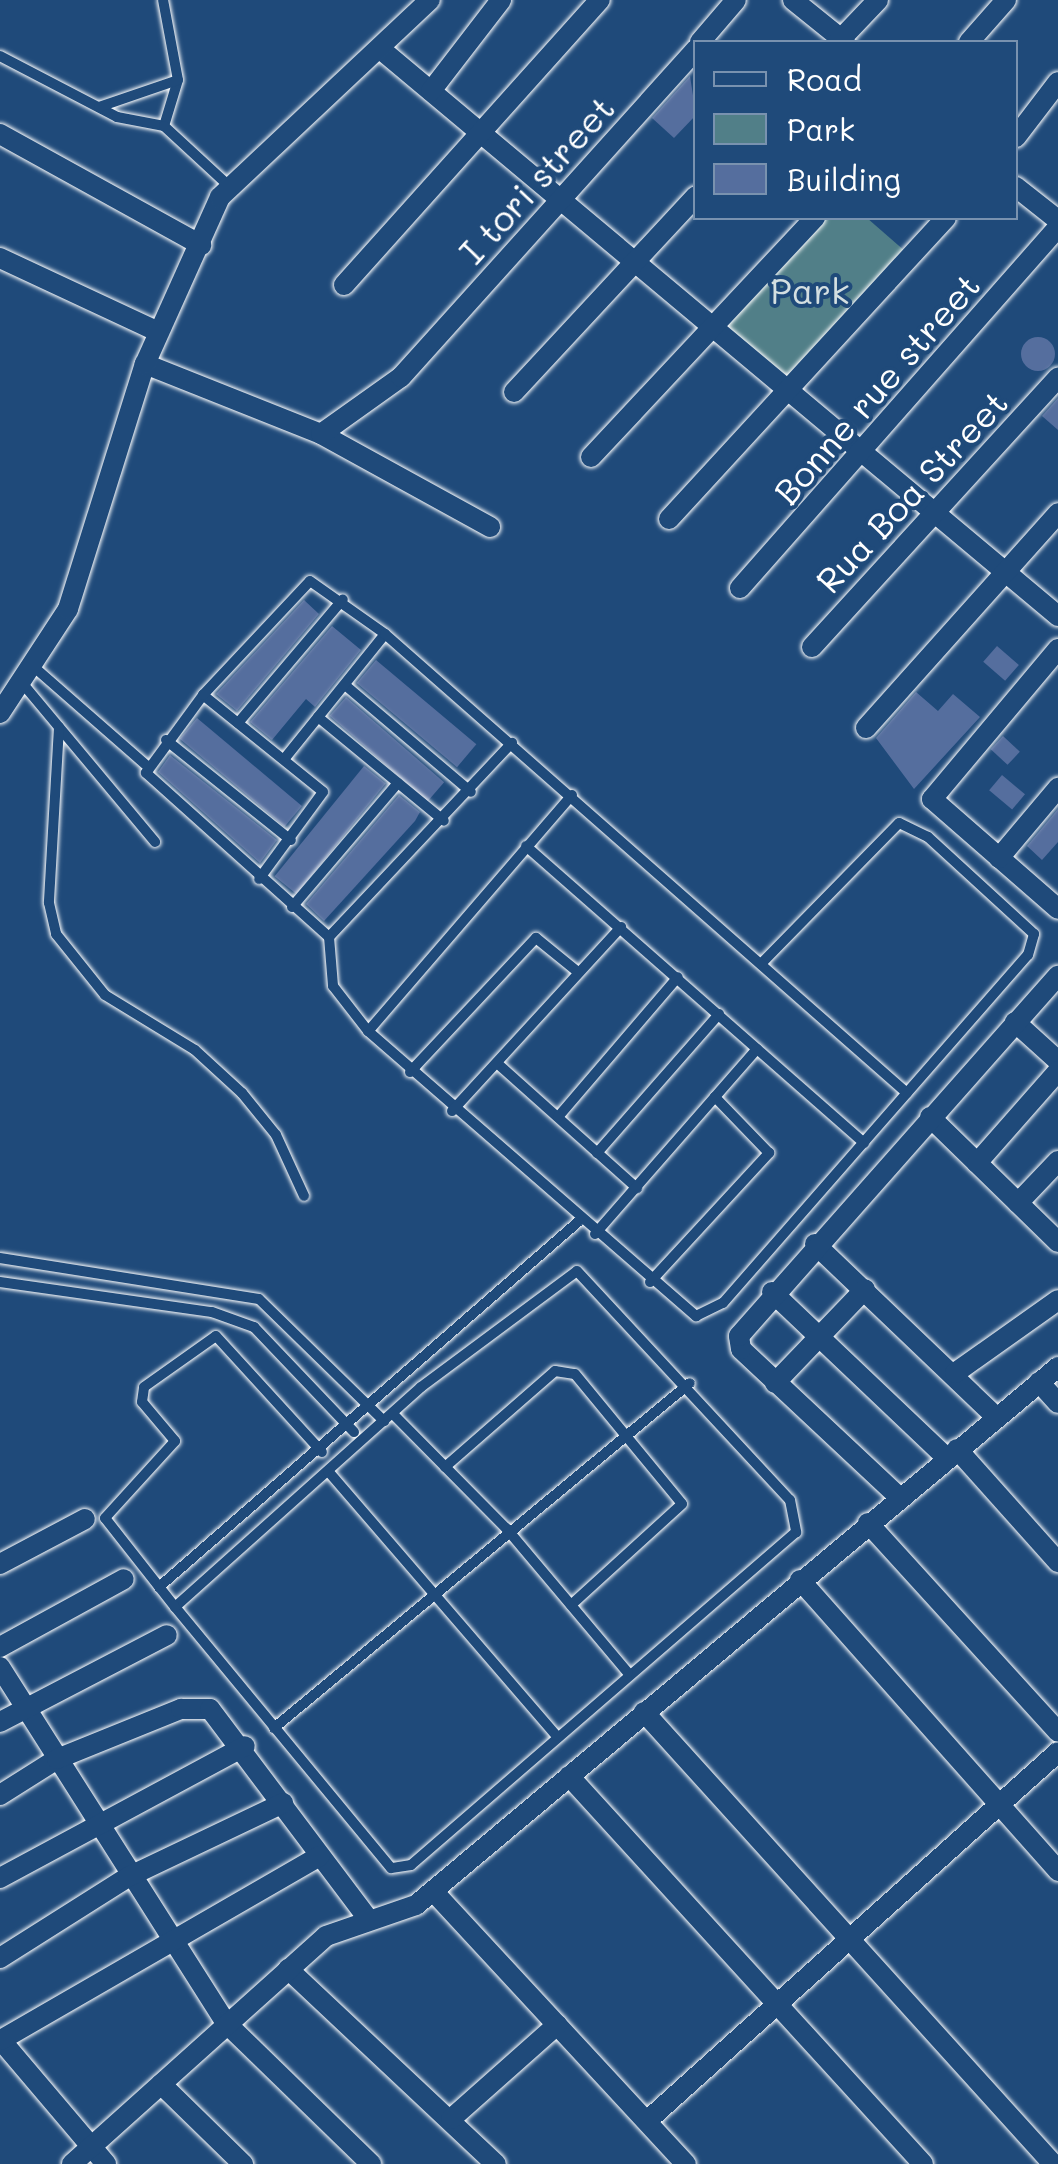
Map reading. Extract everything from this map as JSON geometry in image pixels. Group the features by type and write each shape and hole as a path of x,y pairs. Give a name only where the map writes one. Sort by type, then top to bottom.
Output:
{"street":[{"path":"0,713 29,676 84,569 145,364 228,185 384,52 430,0"},
{"path":"431,91 501,0"},
{"path":"344,285 481,126 600,0"},
{"path":"702,40 736,0"},
{"path":"793,0 840,40"},
{"path":"842,40 878,0"},
{"path":"971,40 1006,0"},
{"name":"I tori street","path":"321,434 423,353 693,51"},
{"path":"384,52 481,126 862,455 1058,616"},
{"path":"1018,134 1058,82"},
{"path":"0,134 201,245"},
{"path":"1018,189 1058,224"},
{"path":"514,392 693,199"},
{"path":"591,456 710,322 813,220"},
{"path":"669,519 944,220"},
{"name":"Bonne rue street","path":"740,588 862,455 1058,224"},
{"path":"0,258 159,332"},
{"path":"145,364 321,434 490,527"},
{"name":"Rua Boa Street","path":"812,647 1058,378"},
{"path":"866,728 1007,575 1058,513"},
{"path":"1058,648 933,794 935,807 1058,910"},
{"path":"999,858 1058,788"},
{"path":"900,1496 776,1383 740,1344 772,1292 1057,978"},
{"path":"1015,1022 1058,1062"},
{"path":"977,1162 1058,1071"},
{"path":"930,1116 1058,1242"},
{"path":"1018,1203 1058,1161"},
{"path":"815,1244 996,1416"},
{"path":"776,1383 865,1289"},
{"path":"772,1292 952,1453 1058,1562"},
{"path":"955,1373 1058,1300"},
{"path":"72,2164 288,1969 366,1917 396,1919 433,1891 900,1496 1058,1368"},
{"path":"1040,1382 1058,1402"},
{"path":"0,1564 85,1519"},
{"path":"868,1523 1058,1732"},
{"path":"0,1647 124,1579"},
{"path":"800,1580 1058,1871"},
{"path":"0,1722 167,1635"},
{"path":"0,1667 128,1877 225,2022 371,2164"},
{"path":"0,1795 57,1758 195,1705 222,1715 366,1917"},
{"path":"644,1712 1053,2162"},
{"path":"0,1878 94,1820 245,1746"},
{"path":"646,2121 1058,1752"},
{"path":"569,1776 923,2164"},
{"path":"0,1958 128,1877 283,1803"},
{"path":"106,2164 8,2066 1,2039 169,1938 320,1856"},
{"path":"433,1891 686,2164"},
{"path":"288,1969 496,2164"},
{"path":"451,2119 557,2025"},
{"path":"161,2084 243,2164"}],"lane":[{"path":"163,0 178,80 164,126"},
{"path":"0,56 99,107 164,126 228,185"},
{"path":"99,107 178,80"},
{"path":"763,962 899,823 928,837 1034,934 1033,948 864,1143 715,1310 689,1313 578,1222 368,1032 333,986 328,937 148,778 147,766 203,695 302,585 322,583 572,794 907,1093"},
{"path":"238,723 343,600"},
{"path":"285,758 384,634"},
{"path":"29,676 59,727 156,842"},
{"path":"29,676 147,766"},
{"path":"345,685 471,792"},
{"path":"203,695 285,758 324,796 259,878"},
{"path":"318,717 444,821"},
{"path":"59,727 49,903 56,934 104,994 196,1050 242,1093 276,1135 304,1196"},
{"path":"166,740 291,840"},
{"path":"328,937 444,821 512,744"},
{"path":"292,907 398,783"},
{"path":"368,1032 572,794"},
{"path":"526,846 864,1143"},
{"path":"452,1110 621,927"},
{"path":"410,1072 536,938 579,973"},
{"path":"558,1117 678,977"},
{"path":"597,1152 719,1014"},
{"path":"595,1234 757,1049"},
{"path":"498,1062 637,1188"},
{"path":"650,1282 769,1153 715,1097"},
{"path":"159,1586 351,1428 578,1222"},
{"path":"0,1258 260,1300 372,1408 388,1417 445,1467 506,1528 628,1673"},
{"path":"176,1607 388,1417 572,1270 690,1383 790,1500 796,1532 788,1548 628,1673 397,1870 378,1860 104,1518 176,1441 142,1402 144,1387 216,1336 322,1452"},
{"path":"0,1282 212,1312 254,1328 361,1440"},
{"path":"445,1467 561,1369 628,1432 682,1504 571,1606"},
{"path":"274,1728 432,1588 690,1383"},
{"path":"328,1470 556,1736"}],"green space":[{"name":"Park","path":"817,220 869,220 906,252 785,380 721,324"}],"building":[{"path":"690,76 693,118 674,138 652,118"},
{"path":"1038,337 1050,342 1055,354 1050,366 1038,371 1026,366 1021,354 1026,342"},
{"path":"1058,398 1058,430 1042,416"},
{"path":"304,600 319,614 237,711 216,694"},
{"path":"332,626 361,650 315,707 306,699 272,740 250,722"},
{"path":"997,646 1019,665 1005,681 983,662"},
{"path":"376,660 476,744 457,767 357,683"},
{"path":"916,692 938,711 953,694 980,717 914,789 876,738"},
{"path":"346,697 444,782 428,801 330,716"},
{"path":"197,718 302,806 285,827 180,739"},
{"path":"1003,736 1020,752 1008,765 991,749"},
{"path":"170,755 277,840 260,863 158,772"},
{"path":"364,766 386,784 296,894 275,876"},
{"path":"1002,775 1025,794 1012,810 989,790"},
{"path":"399,795 420,812 415,821 324,921 306,904"},
{"path":"1058,809 1058,842 1042,860 1027,846"}]}
